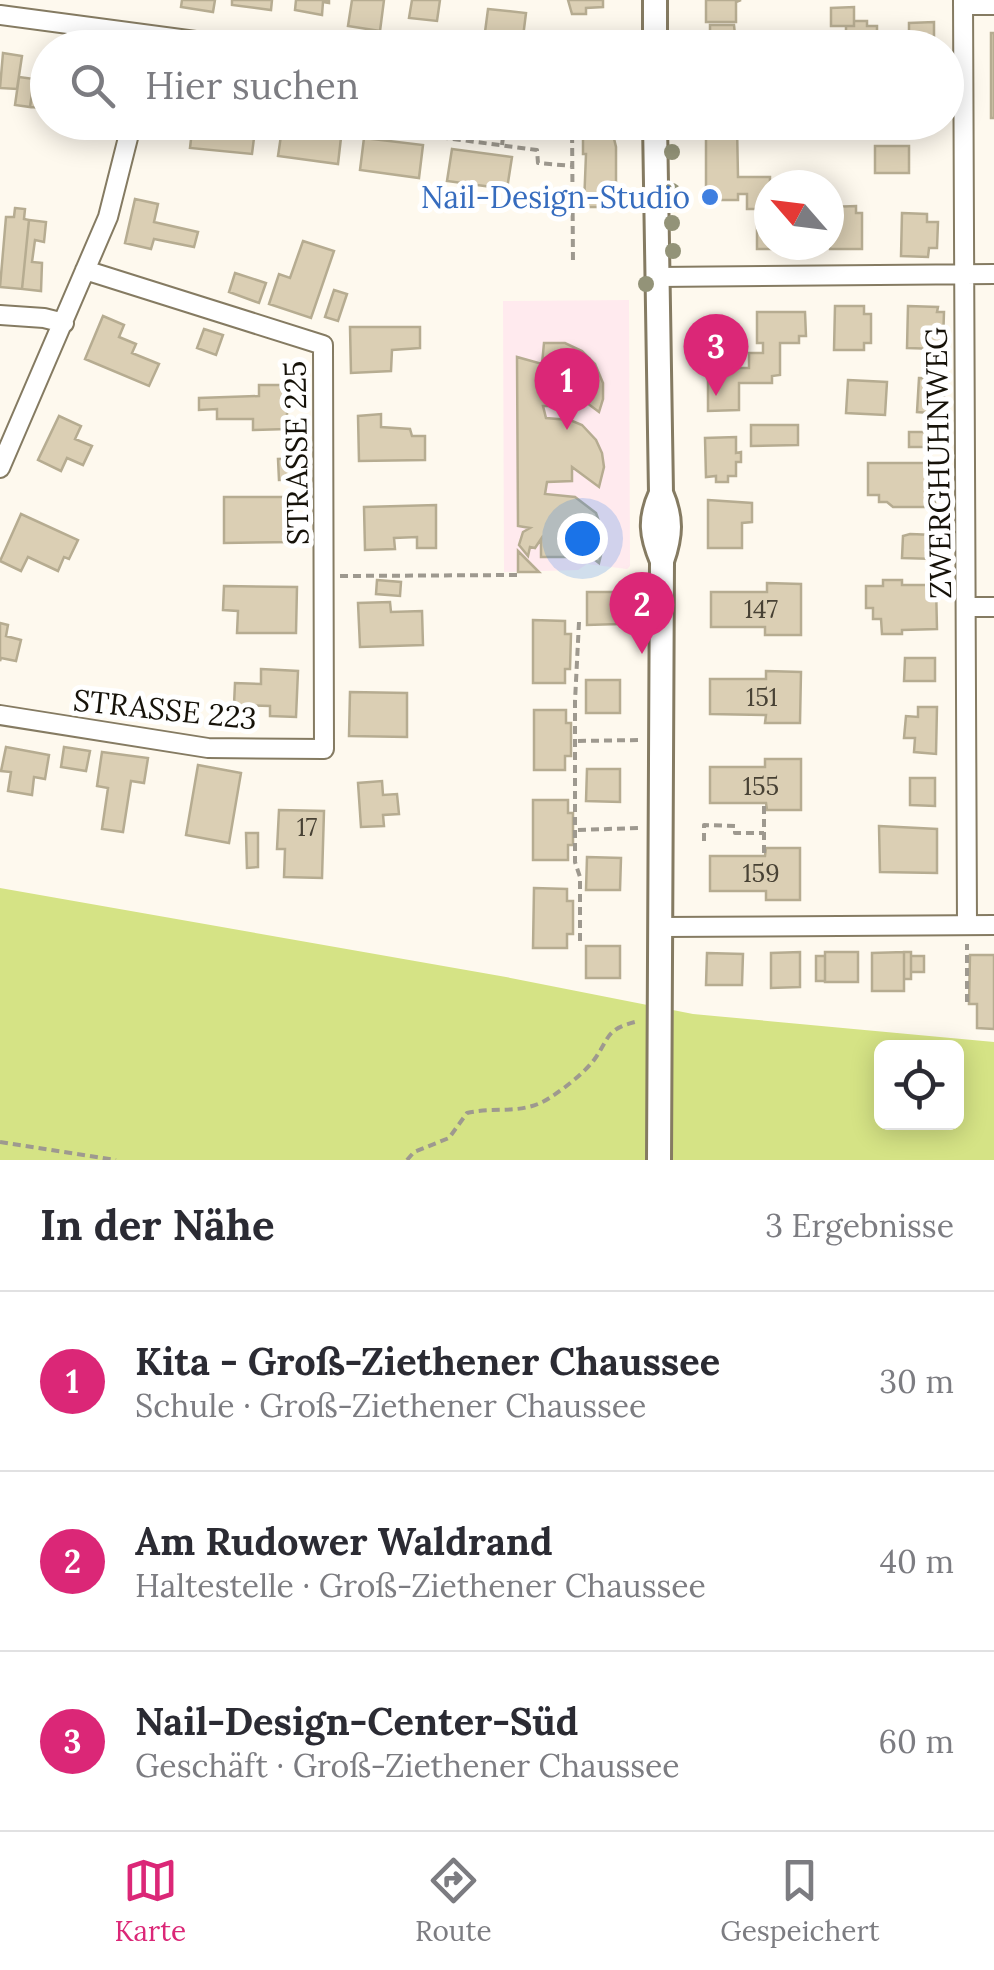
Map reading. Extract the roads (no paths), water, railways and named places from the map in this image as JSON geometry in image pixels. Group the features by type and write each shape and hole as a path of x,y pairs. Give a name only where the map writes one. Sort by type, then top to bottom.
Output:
{"street":[{"path":"655,30 656,0"},
{"path":"963,3 994,5"},
{"name":"ZWERGHUHNWEG","path":"963,3 963,30"},
{"path":"11,10 100,30"},
{"path":"0,468 108,217 127,140"},
{"path":"655,140 661,493 670,513 670,538 662,561 659,1160"},
{"name":"ZWERGHUHNWEG","path":"964,140 967,925"},
{"name":"STRASSE 225","path":"84,270 323,345 324,749"},
{"path":"658,277 994,274"},
{"path":"0,314 64,323"},
{"path":"967,606 994,606"},
{"name":"STRASSE 223","path":"0,715 208,748 324,749"},
{"path":"662,928 994,924"}],"place":[{"name":"Nail-Design-Studio","path":"710,197"},
{"name":"Nail-Design-Center-Süd","path":"716,396"},
{"name":"Kita - Groß-Ziethener Chaussee","path":"567,430"},
{"name":"Am Rudower Waldrand","path":"642,654"}]}
